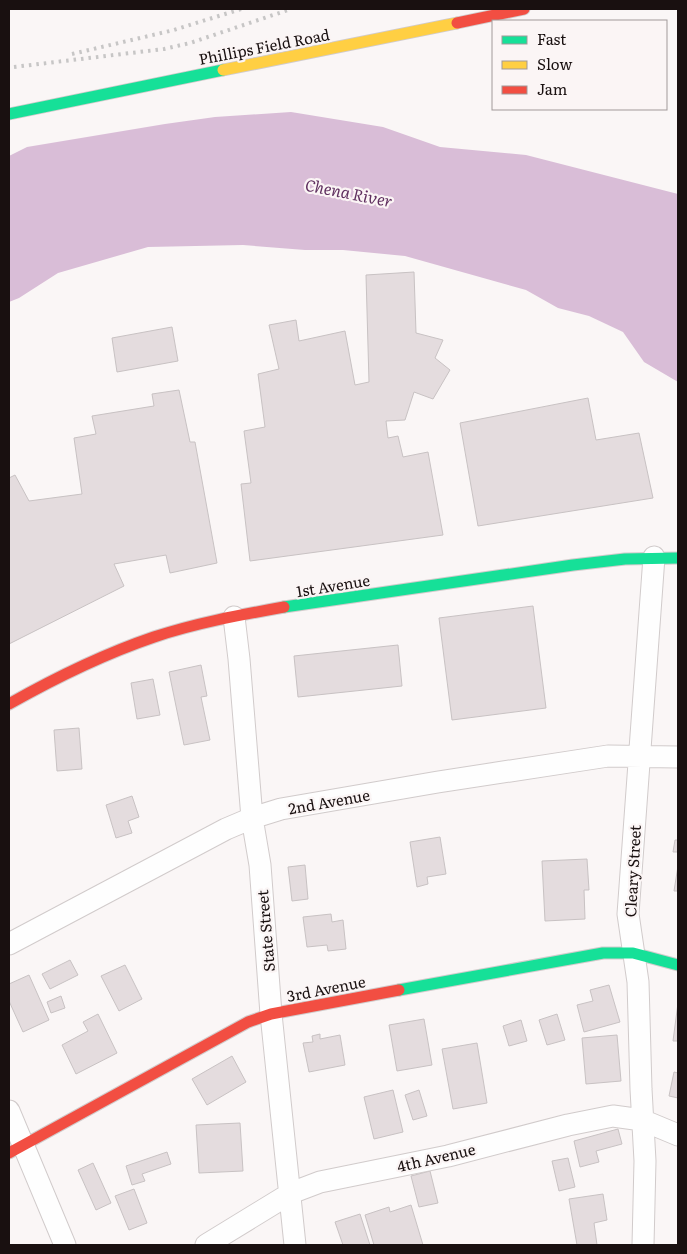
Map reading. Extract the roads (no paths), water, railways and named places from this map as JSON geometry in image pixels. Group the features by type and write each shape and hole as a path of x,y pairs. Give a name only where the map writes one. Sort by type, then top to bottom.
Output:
{"street":[{"name":"Phillips Field Road","path":"9,114 524,9"},
{"name":"1st Avenue","path":"9,704 44,684 125,648 162,634 234,617 340,598 603,562 654,557 678,558"},
{"name":"Cleary Street","path":"643,1245 645,1161 638,982 628,914 638,756 654,557"},
{"name":"State Street","path":"234,617 252,818 260,866 271,1014 295,1245"},
{"name":"2nd Avenue","path":"9,944 226,829 281,809 608,756 678,757"},
{"name":"3rd Avenue","path":"16,1149 248,1022 271,1014 603,954 633,953 678,965"},
{"path":"9,1111 16,1149 65,1245"},
{"name":"4th Avenue","path":"206,1245 291,1193 320,1182 448,1156 568,1125 613,1116 642,1120 678,1135"}],"water":[{"name":"Chena River","path":"291,112 383,127 440,147 526,155 678,194 678,382 644,362 623,332 589,316 558,308 526,290 405,256 343,250 305,250 243,245 148,247 58,273 19,298 9,302 9,156 27,147 165,124 215,117"}],"railway":[{"path":"72,54 174,30 241,9"},
{"path":"14,67 164,49 190,43 291,9"}]}
